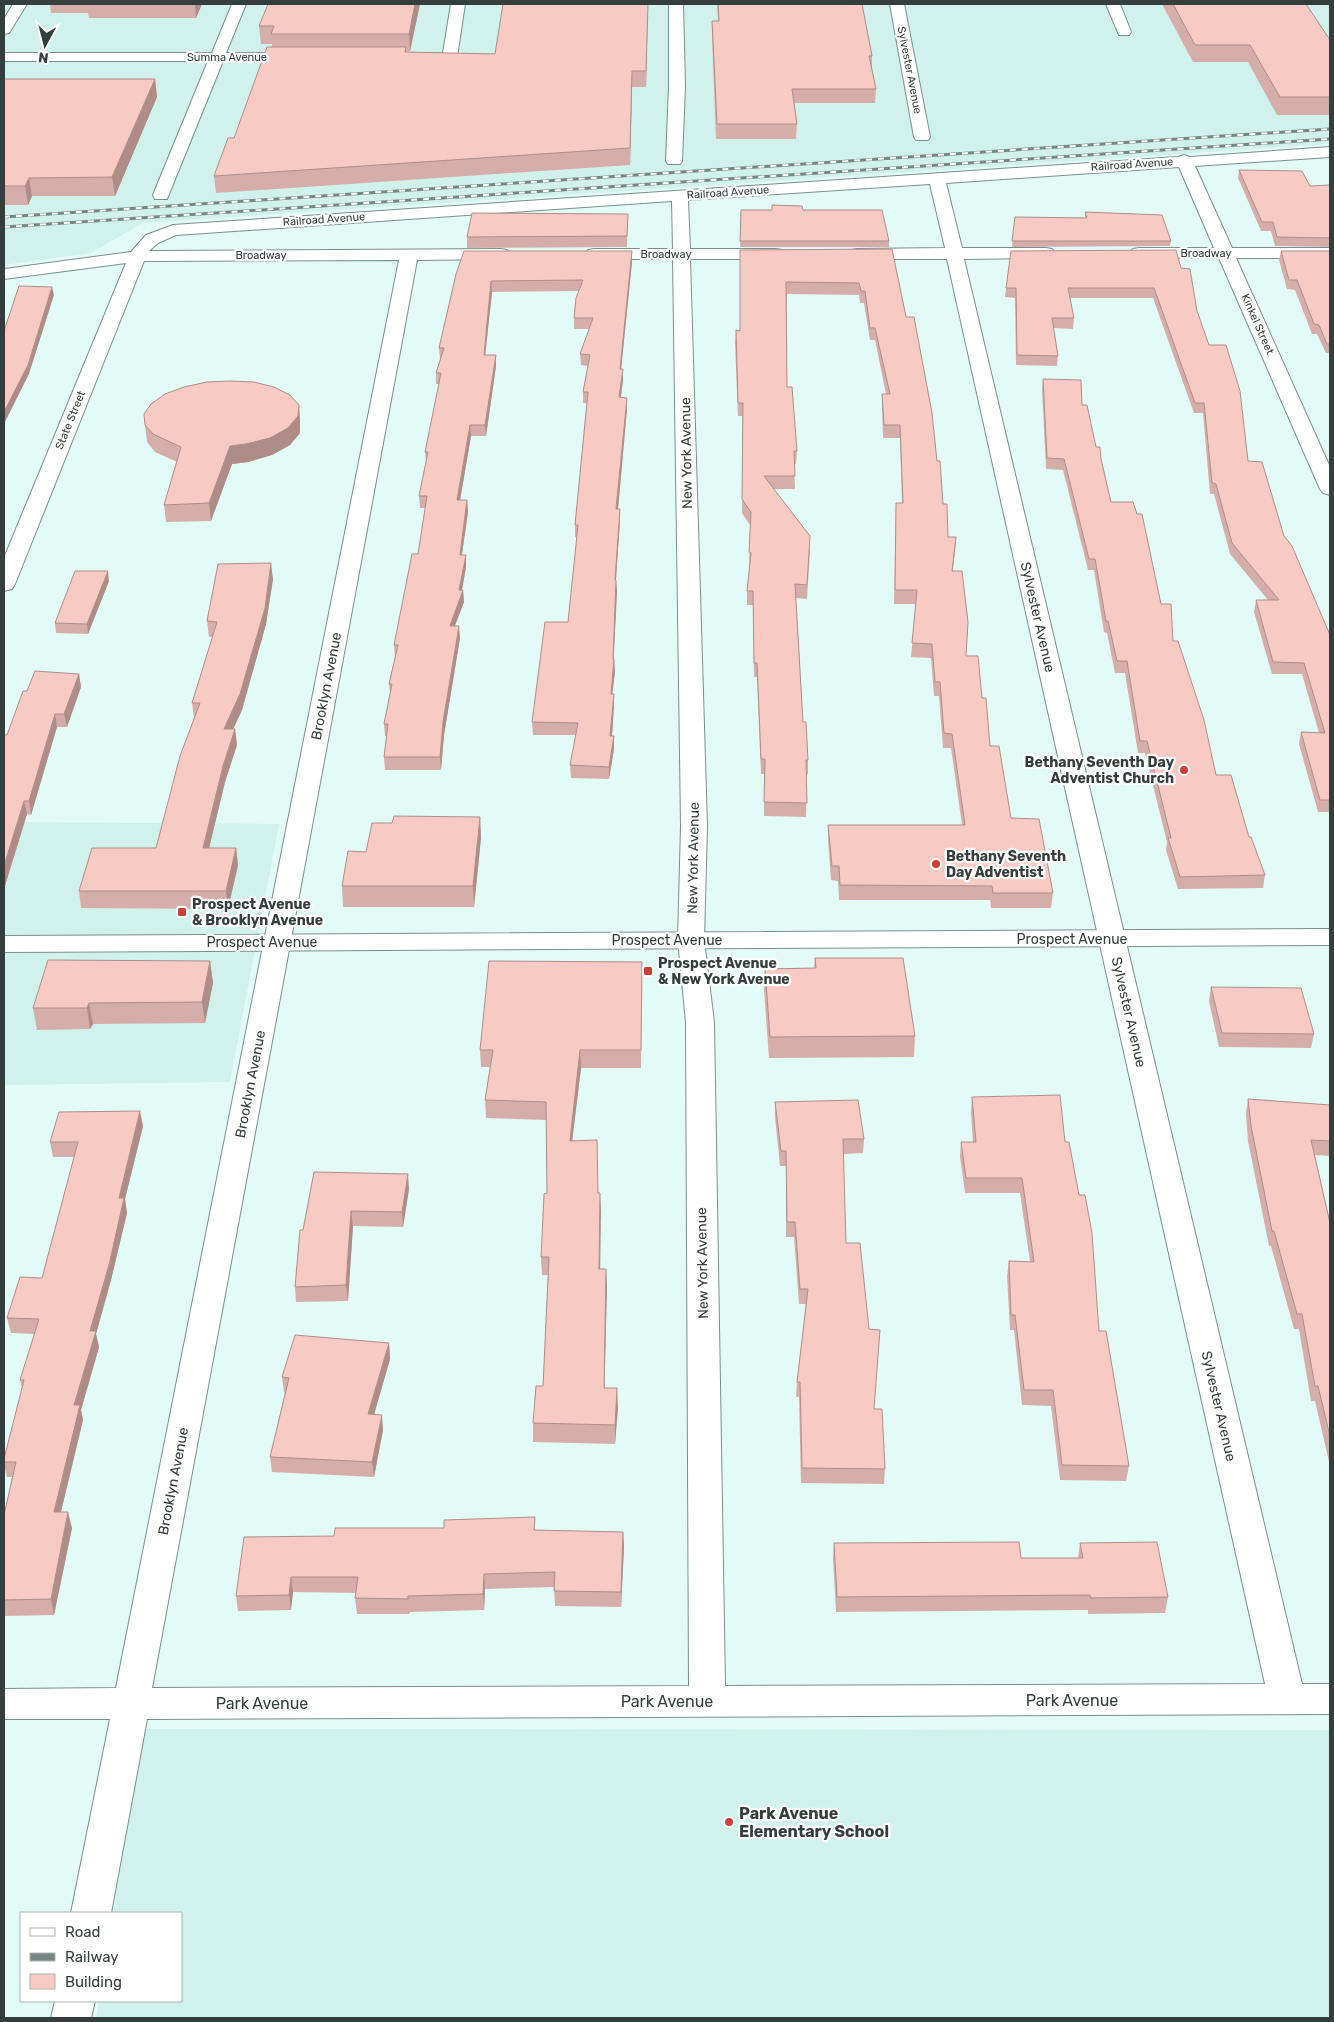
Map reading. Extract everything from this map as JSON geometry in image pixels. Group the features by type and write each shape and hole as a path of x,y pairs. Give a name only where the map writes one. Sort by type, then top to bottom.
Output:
{"street":[{"path":"4,30 20,4"},
{"path":"161,195 239,4"},
{"path":"402,57 450,57 458,4"},
{"path":"674,161 677,86 676,4"},
{"name":"Sylvester Avenue","path":"897,4 922,137"},
{"path":"1113,4 1124,32"},
{"name":"Summa Avenue","path":"4,57 314,57"},
{"name":"Railroad Avenue","path":"137,256 142,245 150,239 173,230 189,227 1184,160 1330,152"},
{"name":"Kinkel Street","path":"1184,160 1330,489"},
{"name":"Sylvester Avenue","path":"937,178 1287,1699"},
{"name":"New York Avenue","path":"680,195 694,826 691,940 700,1022 707,1701"},
{"name":"Broadway","path":"1124,253 1330,253"},
{"name":"Brooklyn Avenue","path":"91,1912 409,254"},
{"name":"Broadway","path":"4,274 137,256 518,254"},
{"name":"Broadway","path":"578,254 790,254"},
{"path":"840,254 1066,254"},
{"name":"State Street","path":"4,584 12,541 137,256"},
{"name":"Prospect Avenue","path":"4,944 1330,937"},
{"name":"Park Avenue","path":"4,1704 1330,1700"},
{"path":"71,2018 75,2002"}],"shaded area":[{"path":"4,4 1330,4 1330,144 143,223 91,253 4,265"},
{"path":"4,822 279,824 230,1082 4,1085"},
{"name":"Park Avenue Elementary School","path":"144,1729 1330,1730 1330,2018 96,2018 99,2002 182,2002 182,1912 113,1912"}],"building":[{"path":"268,4 415,4 409,34 271,34 274,26 259,26"},
{"path":"503,4 648,4 646,71 632,71 630,148 214,176 228,138 234,138 267,47 406,47 405,52 495,54"},
{"path":"718,4 862,4 872,56 869,56 876,89 792,89 797,124 717,124 712,21 719,21"},
{"path":"1173,4 1306,4 1330,40 1330,97 1280,97 1250,45 1195,45"},
{"path":"4,79 155,79 112,177 29,178 25,186 4,186"},
{"path":"1239,170 1302,171 1310,186 1330,185 1330,238 1277,237 1273,222 1262,222"},
{"path":"772,205 802,206 803,210 882,210 889,241 740,241 741,210 772,210"},
{"path":"1085,212 1162,215 1171,241 1012,241 1015,217 1087,218"},
{"path":"472,213 628,214 627,236 467,237"},
{"path":"892,249 906,317 914,317 932,413 937,461 940,461 943,504 947,504 948,537 956,537 952,571 962,571 968,622 966,656 978,656 982,698 986,698 990,746 999,746 1011,818 1039,819 1053,893 993,893 992,886 840,885 839,866 832,866 828,825 965,825 952,734 944,733 940,682 935,682 932,644 912,643 917,590 895,590 896,503 903,503 900,425 884,425 882,394 890,394 875,328 870,328 865,291 861,291 859,283 786,282 787,387 792,387 797,451 794,451 795,476 764,476 810,536 807,585 795,584 803,722 806,722 808,760 806,760 807,803 764,802 765,759 761,759 757,663 754,663 753,591 747,591 751,553 749,552 751,512 742,499 743,403 738,403 736,330 740,331 740,250"},
{"path":"1176,250 1181,268 1190,269 1197,311 1209,345 1226,345 1240,391 1248,461 1262,462 1284,536 1292,546 1330,635 1330,800 1320,800 1301,732 1325,733 1304,663 1273,662 1256,600 1279,600 1232,543 1216,484 1212,483 1204,403 1195,403 1154,288 1068,288 1074,318 1052,318 1058,356 1017,355 1016,288 1006,288 1011,251"},
{"path":"464,251 632,251 620,369 623,369 619,397 627,398 616,509 620,509 615,580 614,659 611,694 614,694 610,736 614,736 609,767 570,765 578,723 532,722 545,622 568,622 578,525 575,525 588,392 583,392 590,355 580,354 593,318 574,318 576,298 583,280 491,281 484,355 496,355 485,425 470,425 457,500 467,500 460,555 466,555 459,590 463,590 450,626 459,626 443,722 440,757 384,757 388,724 384,724 392,684 389,684 398,645 394,645 412,554 418,554 427,496 419,496 428,452 425,452 441,373 436,373 444,348 439,348 456,274"},
{"path":"1281,251 1330,251 1330,344 1327,344 1319,325 1314,324 1297,280 1289,280"},
{"path":"19,286 52,287 28,365 4,412 4,331"},
{"path":"1043,379 1081,380 1082,405 1087,405 1096,447 1100,447 1111,502 1133,502 1137,514 1142,514 1161,604 1171,604 1173,641 1178,641 1204,720 1216,775 1231,775 1249,837 1251,837 1265,875 1180,877 1168,838 1171,838 1147,741 1140,741 1127,661 1117,661 1108,621 1106,621 1095,559 1089,559 1064,459 1047,458"},
{"path":"207,382 254,382 274,387 290,395 299,405 298,416 288,428 270,438 230,446 209,503 164,505 181,447 153,434 145,425 144,414 151,404 165,394 184,387"},
{"path":"271,563 265,608 240,694 224,729 235,729 223,766 203,848 236,848 226,891 79,891 92,848 156,848 180,756 200,703 192,703 217,622 207,621 218,564"},
{"path":"75,571 108,571 87,624 55,623"},
{"path":"35,671 79,674 64,714 55,714 29,801 24,801 4,866 4,735 7,735 23,691 27,691"},
{"path":"394,816 480,817 473,886 342,886 348,851 366,852 372,823 392,823"},
{"path":"815,958 903,958 915,1036 770,1037 765,969 816,968"},
{"path":"48,960 210,961 202,1002 89,1003 87,1008 33,1008"},
{"path":"489,961 642,962 641,1050 580,1050 570,1141 597,1140 598,1193 600,1193 599,1269 606,1269 604,1388 617,1388 615,1425 533,1423 536,1386 543,1386 549,1257 541,1257 544,1194 547,1193 546,1102 485,1100 493,1050 480,1050"},
{"path":"1211,987 1301,988 1314,1034 1222,1033"},
{"path":"1060,1095 1065,1142 1069,1142 1079,1195 1085,1195 1092,1233 1099,1331 1106,1331 1129,1466 1062,1465 1053,1390 1024,1390 1015,1315 1011,1315 1009,1261 1034,1262 1022,1178 966,1178 961,1142 976,1142 972,1097"},
{"path":"1248,1099 1330,1105 1330,1141 1311,1140 1330,1223 1330,1436 1318,1386 1315,1386 1302,1314 1297,1314 1274,1231 1272,1231 1251,1126"},
{"path":"858,1100 864,1139 843,1139 846,1243 860,1243 869,1329 880,1330 874,1409 882,1409 885,1469 802,1468 800,1382 797,1382 808,1289 800,1289 795,1222 787,1222 786,1151 781,1151 775,1102"},
{"path":"140,1111 119,1198 124,1198 109,1265 90,1331 96,1331 74,1405 80,1405 54,1512 68,1512 51,1599 4,1600 4,1515 16,1462 4,1462 4,1459 24,1380 20,1380 39,1319 7,1318 20,1277 42,1278 78,1142 50,1142 59,1112"},
{"path":"314,1172 408,1174 402,1212 351,1211 346,1285 295,1287 300,1230 303,1230"},
{"path":"295,1335 389,1343 368,1414 382,1415 372,1462 270,1457 289,1378 282,1377"},
{"path":"535,1517 534,1530 623,1532 621,1592 554,1591 555,1572 484,1574 483,1594 408,1596 408,1599 355,1598 358,1577 291,1577 289,1595 236,1596 244,1537 334,1536 335,1528 444,1528 444,1520"},
{"path":"1019,1542 1021,1558 1083,1558 1080,1543 1157,1542 1168,1597 1091,1598 1090,1595 837,1597 834,1543"}],"railway":[{"path":"4,217 1330,129"},
{"path":"4,227 1330,139"}],"place":[{"name":"Bethany Seventh Day Adventist Church","path":"1184,770"},
{"name":"Bethany Seventh Day Adventist","path":"936,864"},
{"name":"Prospect Avenue & Brooklyn Avenue","path":"182,912"},
{"name":"Prospect Avenue & New York Avenue","path":"648,971"},
{"name":"Park Avenue Elementary School","path":"729,1822"}]}
